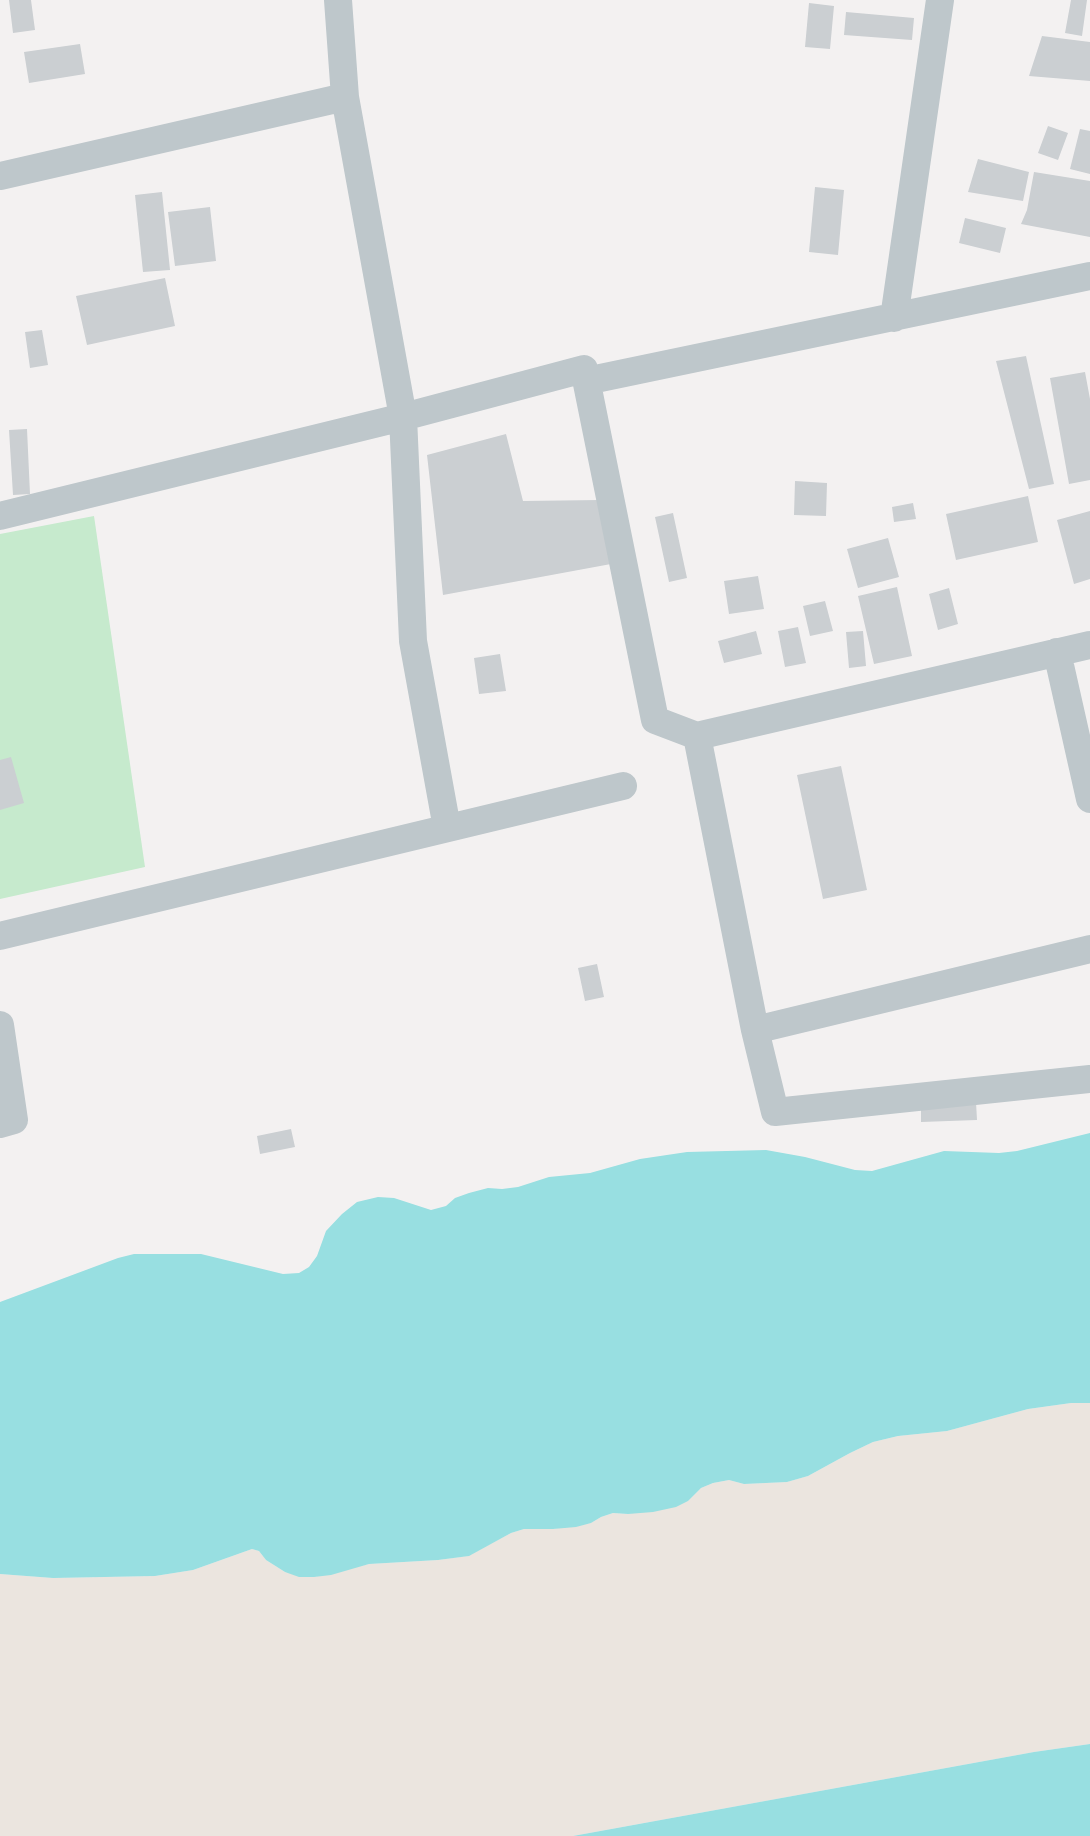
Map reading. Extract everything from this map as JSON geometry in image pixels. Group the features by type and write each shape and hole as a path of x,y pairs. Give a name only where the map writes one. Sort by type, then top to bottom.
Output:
{"street":[{"path":"338,0 345,97 403,417 413,641 447,828"},
{"path":"894,318 940,0"},
{"path":"0,176 345,97"},
{"path":"586,381 1090,276"},
{"path":"0,516 403,417 584,369 654,720 697,736 1090,644"},
{"path":"1057,652 1090,800"},
{"path":"697,736 755,1030 775,1112 1090,1079"},
{"path":"0,936 623,786"},
{"path":"755,1030 1090,949"},
{"path":"0,1025 14,1120 0,1124"}],"green space":[{"path":"94,516 145,867 0,899 0,534"}],"sand":[{"path":"1071,1403 1090,1403 1090,1744 1034,1752 573,1836 0,1836 0,1574 53,1578 155,1576 193,1570 252,1549 259,1551 266,1560 285,1572 314,1577 369,1564 438,1560 468,1556 511,1533 524,1529 553,1529 591,1523 613,1513 628,1514 688,1501 701,1488 713,1483 729,1480 744,1484 787,1482 808,1476 873,1442 898,1436 947,1431 1028,1409"}],"water":[{"path":"1090,1133 1090,1403 1071,1403 1028,1409 947,1431 898,1436 873,1442 808,1476 787,1482 744,1484 729,1480 713,1483 701,1488 688,1501 676,1507 653,1512 613,1513 591,1523 576,1527 524,1529 511,1533 469,1556 438,1560 369,1564 331,1575 299,1577 285,1572 266,1560 259,1551 252,1549 193,1570 155,1576 53,1578 0,1574 0,1302 118,1258 134,1254 201,1254 283,1274 299,1273 309,1267 317,1256 326,1231 342,1214 357,1202 378,1197 394,1198 431,1210 446,1206 455,1198 488,1188 518,1187 549,1177 590,1173 640,1159 687,1152 766,1150 805,1157 855,1170 872,1171 944,1151 999,1153 1017,1151"},
{"path":"1090,1744 1090,1836 573,1836 1034,1752"}],"building":[{"path":"9,0 31,0 35,30 13,33"},
{"path":"1071,0 1087,0 1082,36 1065,33"},
{"path":"809,3 834,6 830,49 805,47"},
{"path":"846,12 914,18 912,40 844,35"},
{"path":"1042,36 1090,42 1090,81 1029,76"},
{"path":"80,44 85,74 29,83 24,52"},
{"path":"1048,126 1068,133 1058,160 1038,153"},
{"path":"1080,129 1090,131 1090,174 1070,169"},
{"path":"978,159 1029,172 1023,201 968,192"},
{"path":"1034,172 1090,181 1090,237 1021,224 1027,210"},
{"path":"815,187 844,190 838,255 809,252"},
{"path":"162,192 170,270 143,272 135,195"},
{"path":"210,207 216,261 175,266 168,212"},
{"path":"965,218 1006,228 1000,253 959,243"},
{"path":"165,278 175,326 87,345 76,296"},
{"path":"42,330 48,365 30,368 25,332"},
{"path":"1026,356 1054,484 1029,489 996,361"},
{"path":"1085,372 1090,399 1090,480 1069,484 1050,378"},
{"path":"27,429 30,494 13,495 9,430"},
{"path":"506,434 523,501 600,500 611,564 443,595 427,455"},
{"path":"795,481 827,483 826,516 794,515"},
{"path":"1028,496 1038,542 956,560 946,514"},
{"path":"913,503 916,519 894,522 892,507"},
{"path":"1090,511 1090,579 1074,584 1057,520"},
{"path":"673,513 687,578 669,582 655,517"},
{"path":"888,538 899,577 858,588 847,549"},
{"path":"758,576 764,609 729,614 724,581"},
{"path":"897,587 912,656 874,664 858,596"},
{"path":"949,588 958,624 938,630 929,594"},
{"path":"825,601 833,631 810,636 803,606"},
{"path":"798,627 806,663 785,667 778,631"},
{"path":"756,631 762,654 724,663 718,641"},
{"path":"863,631 866,666 849,668 846,632"},
{"path":"500,654 506,691 479,694 474,658"},
{"path":"11,757 24,803 0,810 0,760"},
{"path":"841,766 867,890 823,899 797,775"},
{"path":"597,964 604,997 585,1001 578,968"},
{"path":"976,1102 977,1120 921,1122 921,1103"},
{"path":"291,1129 295,1147 260,1154 257,1136"}]}
